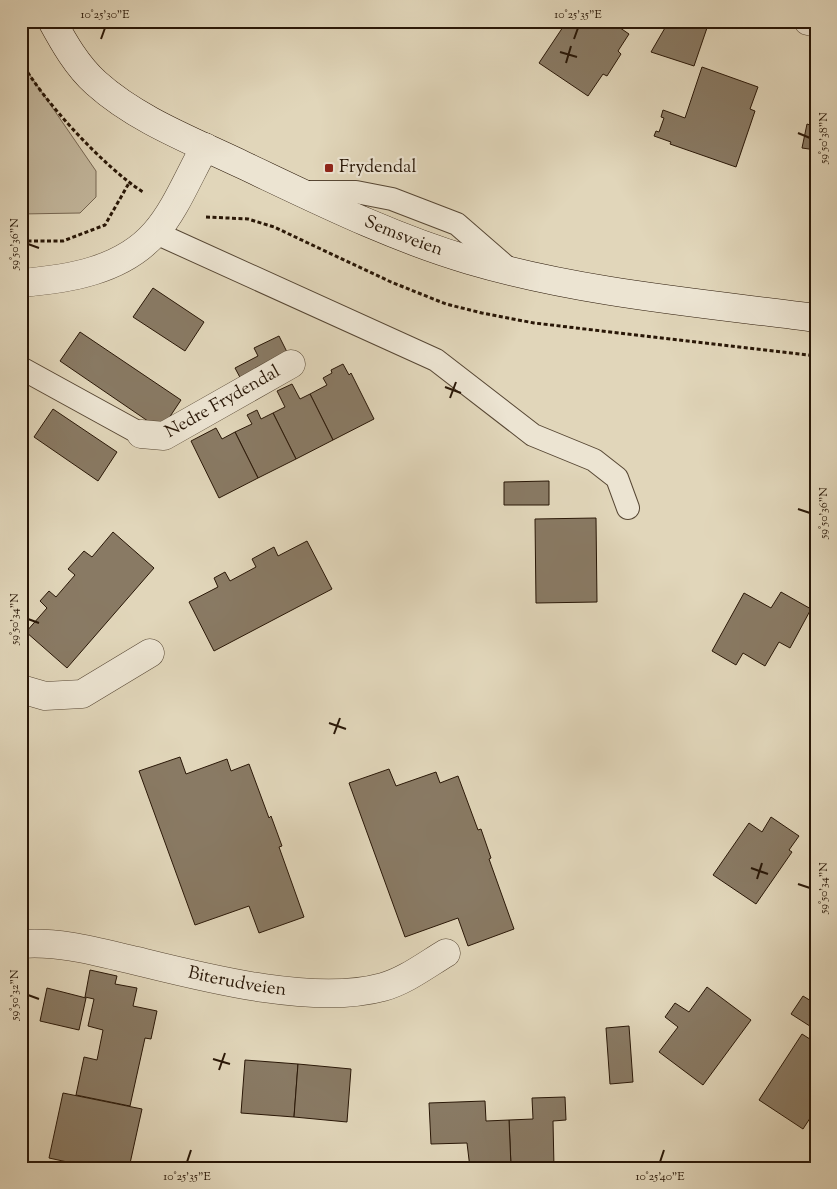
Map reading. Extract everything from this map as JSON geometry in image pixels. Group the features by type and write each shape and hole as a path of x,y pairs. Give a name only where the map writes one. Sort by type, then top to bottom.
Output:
{"street":[{"name":"Semsveien","path":"52,21 70,54 95,82 123,105 205,147 418,244 512,271 596,288 816,318"},
{"path":"808,21 816,23"},
{"path":"21,283 46,281 105,268 140,248 156,233 205,147"},
{"name":"Nedre Frydendal","path":"141,434 164,436 291,364"},
{"path":"21,689 45,696 82,694 150,653"},
{"name":"Biterudveien","path":"21,944 43,942 75,946 228,981 291,990 338,993 365,991 385,986 446,953"}],"lane":[{"path":"156,233 436,360 532,435 594,460 616,478 628,508"},
{"name":"Nedre Frydendal","path":"21,368 141,434"}],"path":[{"path":"21,241 63,241 105,225 129,183"}],"shaded area":[{"path":"21,62 96,171 96,197 80,213 21,214"}],"building":[{"path":"567,21 610,21 629,34 618,51 621,54 607,76 603,74 588,96 539,63"},
{"path":"669,21 709,22 694,66 651,52"},
{"path":"702,67 758,87 750,109 755,111 736,167 670,144 671,142 654,136 656,131 659,132 664,118 661,117 663,110 685,118"},
{"path":"815,99 816,150 802,148 807,124 810,125"},
{"path":"153,288 204,322 185,351 133,317"},
{"path":"80,332 181,400 161,430 60,361"},
{"path":"279,336 290,358 243,383 235,368 258,356 254,348"},
{"path":"343,364 349,375 351,373 374,419 333,440 310,394 327,385 323,378 332,373 331,370"},
{"path":"292,384 300,399 310,394 333,440 296,459 273,413 285,407 277,391"},
{"path":"53,409 117,452 98,481 34,437"},
{"path":"257,410 261,419 273,413 296,459 258,478 235,432 252,424 247,415"},
{"path":"216,428 222,439 235,432 258,478 219,498 191,441"},
{"path":"549,481 549,505 504,505 504,482"},
{"path":"596,518 597,602 536,603 535,519"},
{"path":"113,532 154,568 67,668 26,632 47,608 40,601 49,591 56,597 75,575 68,569 84,551 92,557"},
{"path":"307,541 332,589 214,651 189,602 218,587 214,578 225,572 230,581 256,567 252,559 274,547 278,556"},
{"path":"781,592 811,609 790,648 779,642 765,666 743,653 736,665 712,651 744,593 771,608"},
{"path":"180,757 186,774 227,759 231,771 249,764 269,818 271,816 282,846 279,847 304,917 259,933 249,906 195,925 139,771"},
{"path":"389,769 396,786 436,772 440,783 458,776 478,830 481,829 491,858 489,859 514,929 468,946 458,918 405,937 349,783"},
{"path":"771,817 799,836 789,850 792,852 756,904 713,875 749,823 762,832"},
{"path":"90,970 117,976 115,984 137,988 133,1006 157,1011 151,1039 145,1038 130,1106 76,1095 84,1057 97,1060 103,1030 88,1026 94,999 85,997"},
{"path":"707,987 751,1020 703,1085 659,1052 678,1027 665,1017 675,1003 689,1012"},
{"path":"47,988 86,998 79,1030 40,1021"},
{"path":"803,996 816,1004 816,1030 791,1014"},
{"path":"629,1026 633,1082 610,1084 606,1028"},
{"path":"802,1034 816,1043 816,1109 803,1129 759,1100"},
{"path":"245,1060 298,1064 294,1117 241,1113"},
{"path":"298,1064 351,1069 347,1122 294,1117"},
{"path":"63,1093 142,1109 129,1168 95,1168 49,1158"},
{"path":"565,1097 566,1120 553,1121 554,1168 535,1168 535,1165 511,1166 509,1120 533,1119 532,1098"},
{"path":"485,1101 486,1121 509,1120 511,1166 470,1168 467,1143 431,1144 429,1103"}],"place":[{"name":"Frydendal","path":"329,168"}]}
